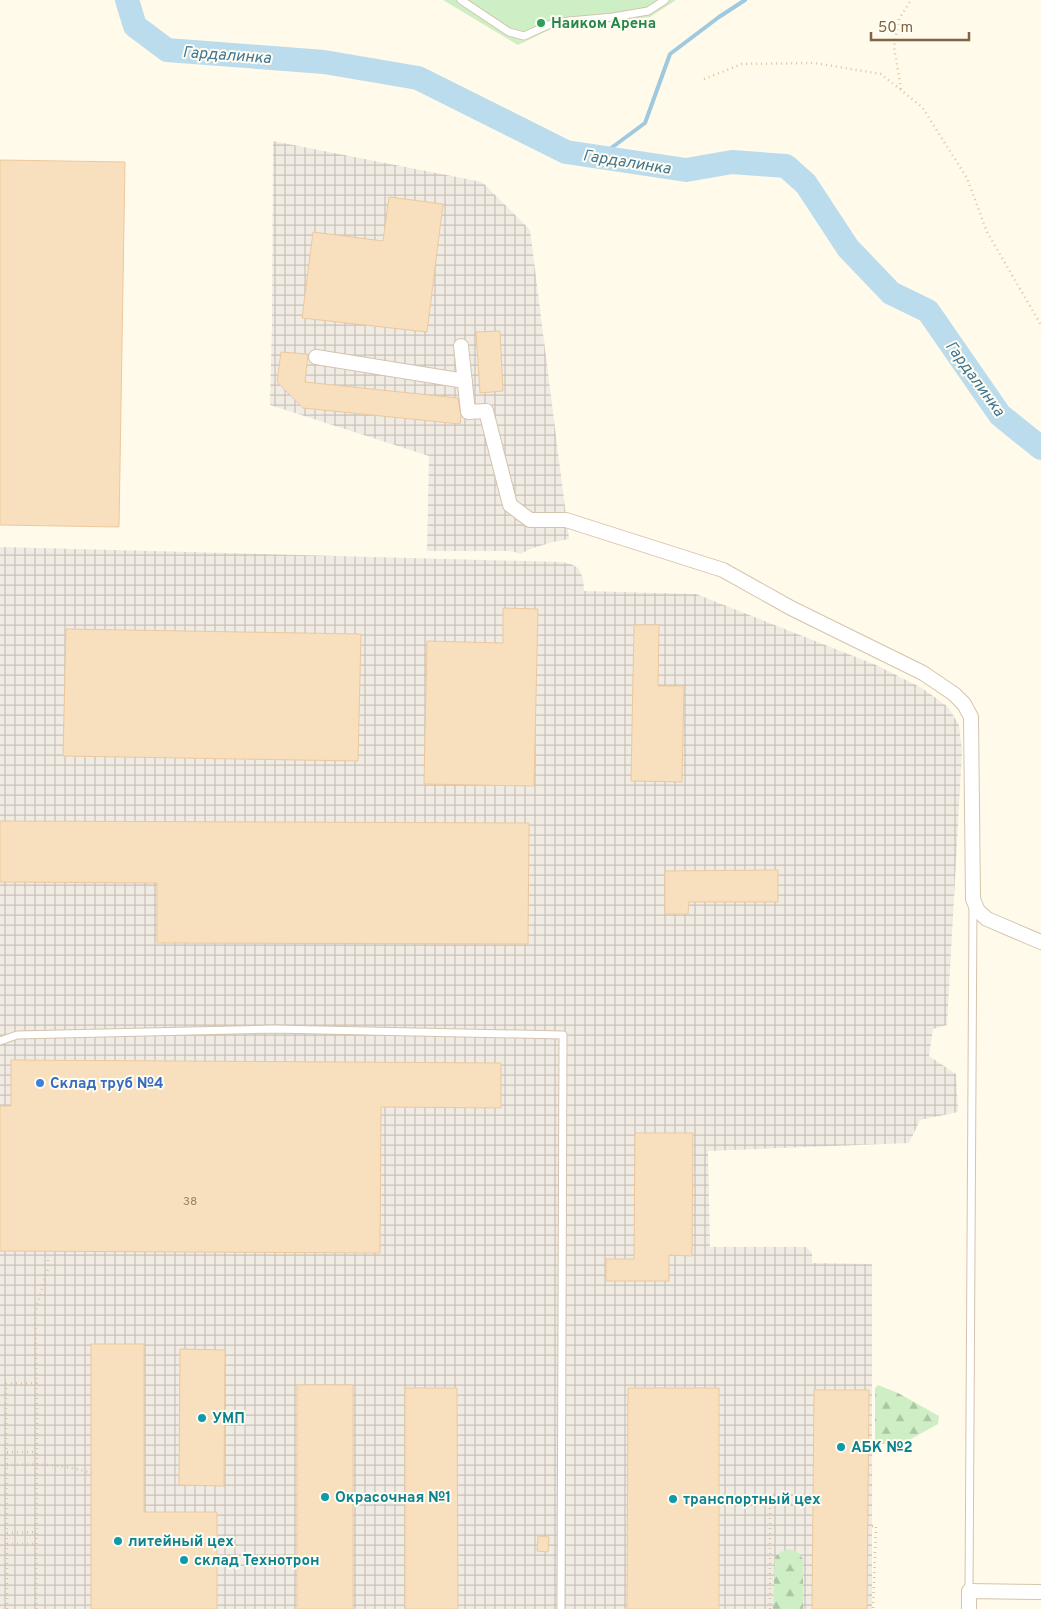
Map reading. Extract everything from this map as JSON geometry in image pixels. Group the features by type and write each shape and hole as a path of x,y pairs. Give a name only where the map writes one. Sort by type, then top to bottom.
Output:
{"street":[{"path":"461,346 468,412 486,411 510,504 530,520 566,520 723,570 791,608 923,673 954,694 964,704 971,717 973,899 978,911 987,919 1041,942"},
{"path":"316,356 465,381"},
{"path":"969,1609 969,1591 1041,1592"}],"lane":[{"path":"461,0 509,32 524,36 548,25 648,11 665,0"},
{"path":"969,1591 973,899"},
{"path":"0,1041 17,1035 273,1029 563,1035 561,1609"}],"path":[{"path":"901,90 894,47 899,20 911,0"},
{"path":"704,79 742,64 815,63 881,74 922,107 968,178 987,232 1041,325"},
{"path":"36,1609 37,1383 34,1312 48,1269 48,1251"},
{"path":"7,1609 6,1384 37,1383"},
{"path":"7,1452 37,1452"},
{"path":"7,1465 54,1464 92,1473"},
{"path":"770,1609 770,1505 813,1504"},
{"path":"872,1526 876,1526 873,1609"},
{"path":"7,1533 36,1532"},
{"path":"7,1544 36,1544"}],"shaded area":[{"path":"273,141 482,182 530,230 569,539 533,548 520,554 512,551 427,551 429,456 270,405"},
{"path":"0,547 561,562 578,568 583,578 584,591 696,594 876,665 922,688 948,707 959,725 962,751 947,1025 933,1029 929,1056 956,1074 958,1112 920,1120 909,1143 708,1151 710,1247 806,1247 812,1253 812,1263 872,1264 872,1609 0,1609"}],"green space":[{"name":"Наиком Арена","path":"443,0 676,0 650,17 551,29 518,45"},
{"path":"878,1385 898,1393 939,1416 938,1424 902,1444 875,1444 875,1388"},
{"path":"789,1549 797,1552 803,1559 803,1609 773,1609 775,1557"}],"building":[{"path":"0,160 125,162 119,527 0,525"},
{"path":"389,197 443,204 427,332 302,318 313,232 383,241"},
{"path":"500,331 503,391 480,393 476,332"},
{"path":"281,352 308,354 305,382 458,398 461,416 460,424 303,408 277,382"},
{"path":"503,608 538,609 534,786 424,784 427,641 503,643"},
{"path":"634,625 659,625 658,686 684,686 682,782 631,781"},
{"path":"66,629 361,634 358,761 63,756"},
{"path":"0,821 529,823 528,944 157,943 157,883 0,882"},
{"path":"778,870 778,902 689,902 688,914 665,914 665,871"},
{"path":"11,1060 501,1063 501,1108 381,1107 380,1253 0,1251 0,1106 11,1106"},
{"path":"635,1133 693,1133 692,1256 669,1255 669,1281 606,1281 606,1259 634,1259"},
{"name":"литейный цех","path":"91,1344 144,1344 144,1512 217,1512 217,1609 91,1609"},
{"name":"УМП","path":"180,1349 225,1350 224,1486 179,1485"},
{"name":"Окрасочная №1","path":"297,1385 353,1385 353,1609 297,1609"},
{"path":"405,1388 457,1388 458,1609 405,1609"},
{"name":"транспортный цех","path":"628,1388 719,1388 719,1609 627,1609"},
{"name":"АБК №2","path":"814,1390 869,1390 867,1609 812,1609"},
{"path":"538,1536 549,1537 548,1552 537,1551"}],"waterway":[{"name":"Гардалинка","path":"127,0 135,26 167,50 324,62 418,78 566,152 686,170 732,162 786,166 806,184 848,248 891,293 928,311 1000,415 1041,448"},
{"path":"599,157 645,123 670,54 745,0"}],"place":[{"name":"Наиком Арена","path":"541,23"},
{"name":"Склад труб №4","path":"40,1083"},
{"name":"УМП","path":"202,1418"},
{"name":"АБК №2","path":"841,1447"},
{"name":"Окрасочная №1","path":"325,1497"},
{"name":"транспортный цех","path":"673,1499"},
{"name":"литейный цех","path":"118,1541"},
{"name":"склад Технотрон","path":"184,1560"}]}
